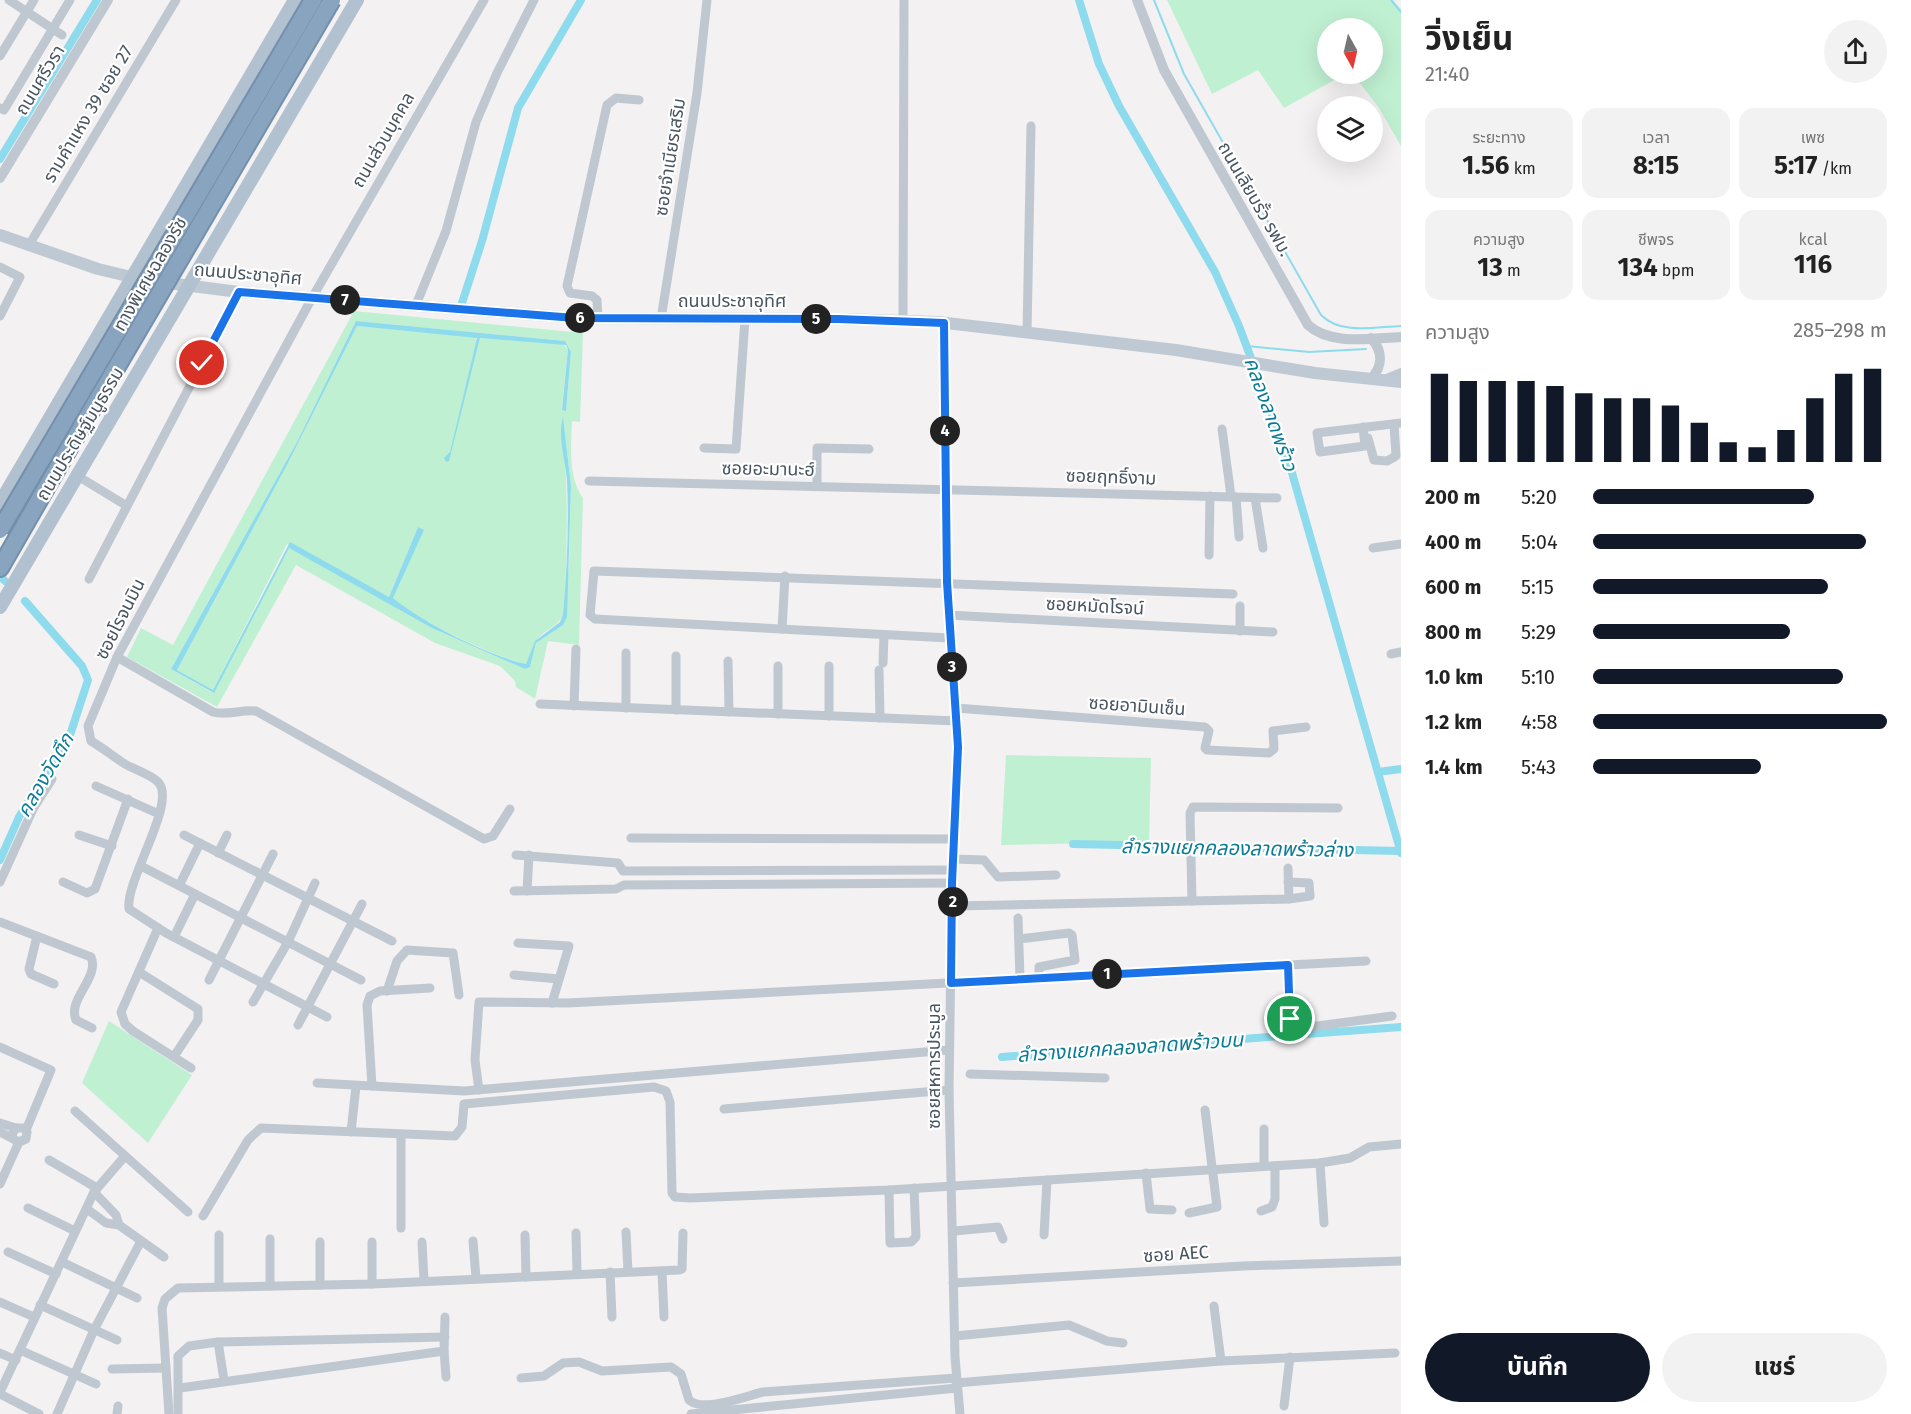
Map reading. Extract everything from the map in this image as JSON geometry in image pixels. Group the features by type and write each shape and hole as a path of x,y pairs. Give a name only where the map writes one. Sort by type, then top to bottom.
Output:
{"highway":[{"name":"ทางพิเศษฉลองรัช","path":"0,530 313,0"},
{"name":"ทางพิเศษฉลองรัช","path":"0,567 332,0"}],"main road":[{"name":"ถนนประดิษฐ์มนูธรรม","path":"0,503 295,0"},
{"name":"ถนนประดิษฐ์มนูธรรม","path":"0,608 76,475 357,0"},
{"path":"177,203 176,215 181,230 194,238 222,229"},
{"name":"ถนนประชาอุทิศ","path":"0,235 98,269 189,287 598,318 944,323 1191,352 1315,373 1401,382"},
{"path":"94,340 109,329 129,328 140,340 142,365"}],"street":[{"path":"9,0 63,34"},
{"path":"0,56 34,0"},
{"path":"0,108 4,110 70,0"},
{"name":"ถนนศรีวรา","path":"0,178 108,0"},
{"name":"รามคำแหง 39 ซอย 27","path":"29,244 176,0"},
{"name":"ถนนส่วนบุคคล","path":"312,298 484,0"},
{"path":"416,306 446,231 477,122 497,74 534,0"},
{"name":"ซอยจำเนียรเสริม","path":"661,319 697,93 707,0"},
{"path":"903,321 904,0"},
{"name":"ถนนเลียบรั้ว รฟม.","path":"1137,0 1164,70 1308,325 1315,331 1334,338 1401,337"},
{"path":"0,35 9,41"},
{"path":"598,318 597,300 592,296 570,293 567,286 607,106 616,98 639,100"},
{"path":"1027,333 1031,126"},
{"path":"0,267 20,277 0,316"},
{"path":"89,579 239,292"},
{"name":"ซอยโรจนมิน","path":"158,928 129,909 129,893 159,813 163,800 162,789 158,781 126,765 91,741 87,733 88,726 117,657 312,298"},
{"path":"704,448 736,449 746,319"},
{"name":"ซอยสหการประมูล","path":"944,323 948,615 957,721 949,1090 954,1231 953,1283 960,1414"},
{"path":"1371,338 1379,348 1381,359 1377,372 1371,379"},
{"path":"1384,380 1401,373"},
{"path":"1365,427 1365,446 1320,452 1317,434 1365,427 1398,424 1396,456 1387,461 1374,460 1370,453 1365,427"},
{"path":"1222,429 1239,537"},
{"path":"818,486 817,448 869,449"},
{"path":"76,475 127,506"},
{"name":"ซอยอะมานะฮ์","path":"589,481 945,489"},
{"name":"ซอยฤทธิ์งาม","path":"945,489 1277,498"},
{"path":"1209,555 1210,496"},
{"path":"1255,498 1263,548"},
{"path":"1373,548 1401,544"},
{"path":"949,638 595,619 590,615 595,569 1233,594"},
{"path":"782,629 785,576"},
{"path":"1240,606 1240,631"},
{"name":"ซอยหมัดโรจน์","path":"948,615 1273,632"},
{"path":"880,718 884,634"},
{"path":"574,705 576,649"},
{"path":"1390,654 1401,652"},
{"path":"626,653 626,708"},
{"path":"676,656 676,710"},
{"path":"117,657 213,712 221,714 246,710 256,711 484,839 493,836 510,809"},
{"path":"728,661 729,712"},
{"path":"778,666 778,714"},
{"path":"828,666 829,716"},
{"path":"540,704 957,721"},
{"name":"ซอยอามินเซ็น","path":"956,708 1205,727 1209,731 1205,748 1208,750 1269,753 1274,749 1273,731 1306,727"},
{"path":"0,882 34,807 52,779"},
{"path":"96,786 159,813"},
{"path":"63,882 87,893 92,892 112,846 128,799"},
{"path":"1192,901 1190,813 1195,806 1338,808"},
{"path":"79,835 112,846"},
{"path":"184,835 392,941"},
{"path":"218,853 226,835"},
{"path":"631,838 954,839"},
{"path":"180,884 200,843"},
{"path":"209,980 273,854"},
{"path":"516,855 618,862 623,871 624,885"},
{"path":"527,891 529,855"},
{"path":"953,859 984,860 998,877 1056,875"},
{"path":"141,866 180,884 195,894 361,980"},
{"path":"1288,868 1289,899"},
{"path":"725,870 726,884"},
{"path":"840,870 840,882"},
{"path":"906,870 906,883"},
{"path":"623,871 953,870"},
{"path":"953,906 1289,899 1311,894 1308,882 1288,882"},
{"path":"253,1002 288,942 315,883"},
{"path":"514,891 616,890 624,885 952,883"},
{"path":"174,937 195,894"},
{"path":"298,1025 362,904"},
{"path":"1018,918 1020,979"},
{"path":"0,922 91,957 93,967 74,1010 76,1020 92,1028"},
{"path":"191,1068 175,1055 125,1024 121,1012 158,928 327,1017"},
{"path":"1019,939 1070,933 1072,935 1075,960 1039,967 1039,978"},
{"path":"36,936 28,969 32,974 54,984"},
{"path":"518,943 569,945 552,1003"},
{"path":"387,991 397,961 406,950 453,953 459,995"},
{"path":"479,1090 476,1060 479,1002 552,1003 1366,961"},
{"path":"1288,965 1290,1019 1293,1024 1310,1027 1392,1016"},
{"path":"139,972 198,1009 198,1020 175,1055"},
{"path":"514,975 559,979"},
{"path":"372,1086 367,1005 373,993 430,988"},
{"path":"0,1047 51,1070 21,1129 13,1131 16,1141 0,1184"},
{"path":"317,1083 464,1091 949,1050"},
{"path":"970,1074 1105,1078"},
{"path":"351,1132 356,1086"},
{"path":"464,1104 654,1087 666,1091 670,1102 672,1193 675,1197 711,1199 1320,1163 1350,1158 1369,1147 1401,1144"},
{"path":"724,1109 949,1090"},
{"path":"203,1216 248,1140 261,1128 401,1136 455,1136 462,1127 464,1091"},
{"path":"1189,1213 1217,1207 1205,1110"},
{"path":"75,1111 188,1212"},
{"path":"0,1123 21,1129 27,1137 16,1141 0,1132"},
{"path":"1264,1129 1264,1166"},
{"path":"401,1136 401,1228"},
{"path":"39,1414 0,1393 95,1190 125,1156"},
{"path":"49,1160 95,1190 116,1215 119,1225"},
{"path":"1320,1163 1324,1223"},
{"path":"1261,1210 1272,1207 1275,1198 1275,1166"},
{"path":"1146,1173 1150,1209 1172,1210"},
{"path":"1044,1235 1047,1180"},
{"path":"889,1190 889,1241 901,1243 914,1241 916,1237 914,1188"},
{"path":"28,1208 75,1231"},
{"path":"87,1209 106,1223 119,1225 164,1257"},
{"path":"954,1231 998,1227 1003,1239"},
{"path":"626,1232 628,1272"},
{"path":"576,1233 577,1273"},
{"path":"169,1414 162,1308 165,1299 178,1288 372,1284 682,1269 683,1233"},
{"path":"219,1235 219,1286"},
{"path":"525,1235 526,1277"},
{"path":"270,1239 270,1286"},
{"path":"57,1414 94,1330 141,1241"},
{"path":"473,1241 476,1278"},
{"path":"320,1242 320,1285"},
{"path":"372,1242 372,1284"},
{"path":"422,1242 424,1280"},
{"path":"8,1252 56,1274"},
{"name":"ซอย AEC","path":"953,1283 1244,1266 1401,1261"},
{"path":"62,1262 137,1298"},
{"path":"662,1271 664,1317"},
{"path":"610,1272 612,1317"},
{"path":"0,1302 34,1317"},
{"path":"40,1305 117,1340"},
{"path":"1214,1306 1221,1361"},
{"path":"445,1317 446,1377"},
{"path":"955,1336 1069,1325 1107,1341 1123,1343"},
{"path":"178,1414 180,1388 178,1356 189,1347 218,1342 445,1337"},
{"path":"218,1342 224,1380"},
{"path":"20,1350 96,1384"},
{"path":"180,1388 224,1380 444,1351"},
{"path":"0,1353 16,1360"},
{"path":"692,1414 957,1383 1221,1361 1395,1353"},
{"path":"1284,1406 1290,1357"},
{"path":"521,1378 544,1376 563,1363 579,1362 602,1371 671,1367 681,1374 689,1400 701,1404 735,1401 763,1392 957,1383"},
{"path":"112,1369 166,1368"}],"green space":[{"path":"1167,0 1393,0 1401,9 1401,146 1383,115 1383,96 1370,96 1361,84 1383,84 1383,18 1317,18 1317,84 1327,84 1284,108 1258,70 1212,94"},
{"path":"354,311 583,333 580,422 572,421 571,440 571,461 575,481 583,498 579,645 548,641 535,699 516,687 515,681 500,666 435,643 296,565 217,707 127,657 141,628 173,645","holes":["356,321 565,341 571,352 566,411 562,407 568,349 563,344 480,338 468,384 477,342 476,337 357,326 287,465 177,670 213,690 287,544 389,597 418,527 423,530 393,598 456,637 526,664 537,640 556,625 563,614 567,516 563,418 571,486 569,565 563,625 536,643 530,667 525,669 432,628 289,547 213,693 171,669 297,442"]},
{"path":"1006,755 1151,758 1149,842 1001,845"},
{"path":"109,1021 192,1075 148,1143 82,1083"}],"water":[{"path":"356,321 565,341 571,352 566,411 562,410 568,349 566,345 480,338 449,461 446,462 444,458 450,452 477,338 357,326 287,465 177,670 213,690 290,542 389,597 418,527 424,530 393,598 456,637 494,654 526,664 535,641 560,622 563,614 568,515 567,482 561,433 563,417 571,486 567,617 563,625 536,643 530,667 525,669 432,628 289,548 214,693 171,669 297,442"}],"waterway":[{"path":"0,159 97,0"},
{"path":"462,303 482,241 518,108 581,0"},
{"name":"คลองลาดพร้าว","path":"1079,0 1099,64 1119,106 1215,272 1239,326 1286,452 1401,853"},
{"path":"1154,0 1184,74 1321,315 1329,321 1348,328 1401,326"},
{"path":"1391,0 1401,12"},
{"path":"1247,346 1309,352 1366,349"},
{"name":"คลองวัดตึก","path":"0,576 5,581"},
{"name":"คลองวัดตึก","path":"0,860 19,817 70,735 88,680 82,666 25,601"},
{"path":"1378,772 1401,769"},
{"name":"ลำรางแยกคลองลาดพร้าวล่าง","path":"1073,844 1401,851"},
{"name":"ลำรางแยกคลองลาดพร้าวบน","path":"1002,1057 1401,1027"}],"route":[{"path":"202,363 239,292 575,318 838,319 944,323 947,582 958,747 952,883 951,983 1288,965 1290,1019"}]}
